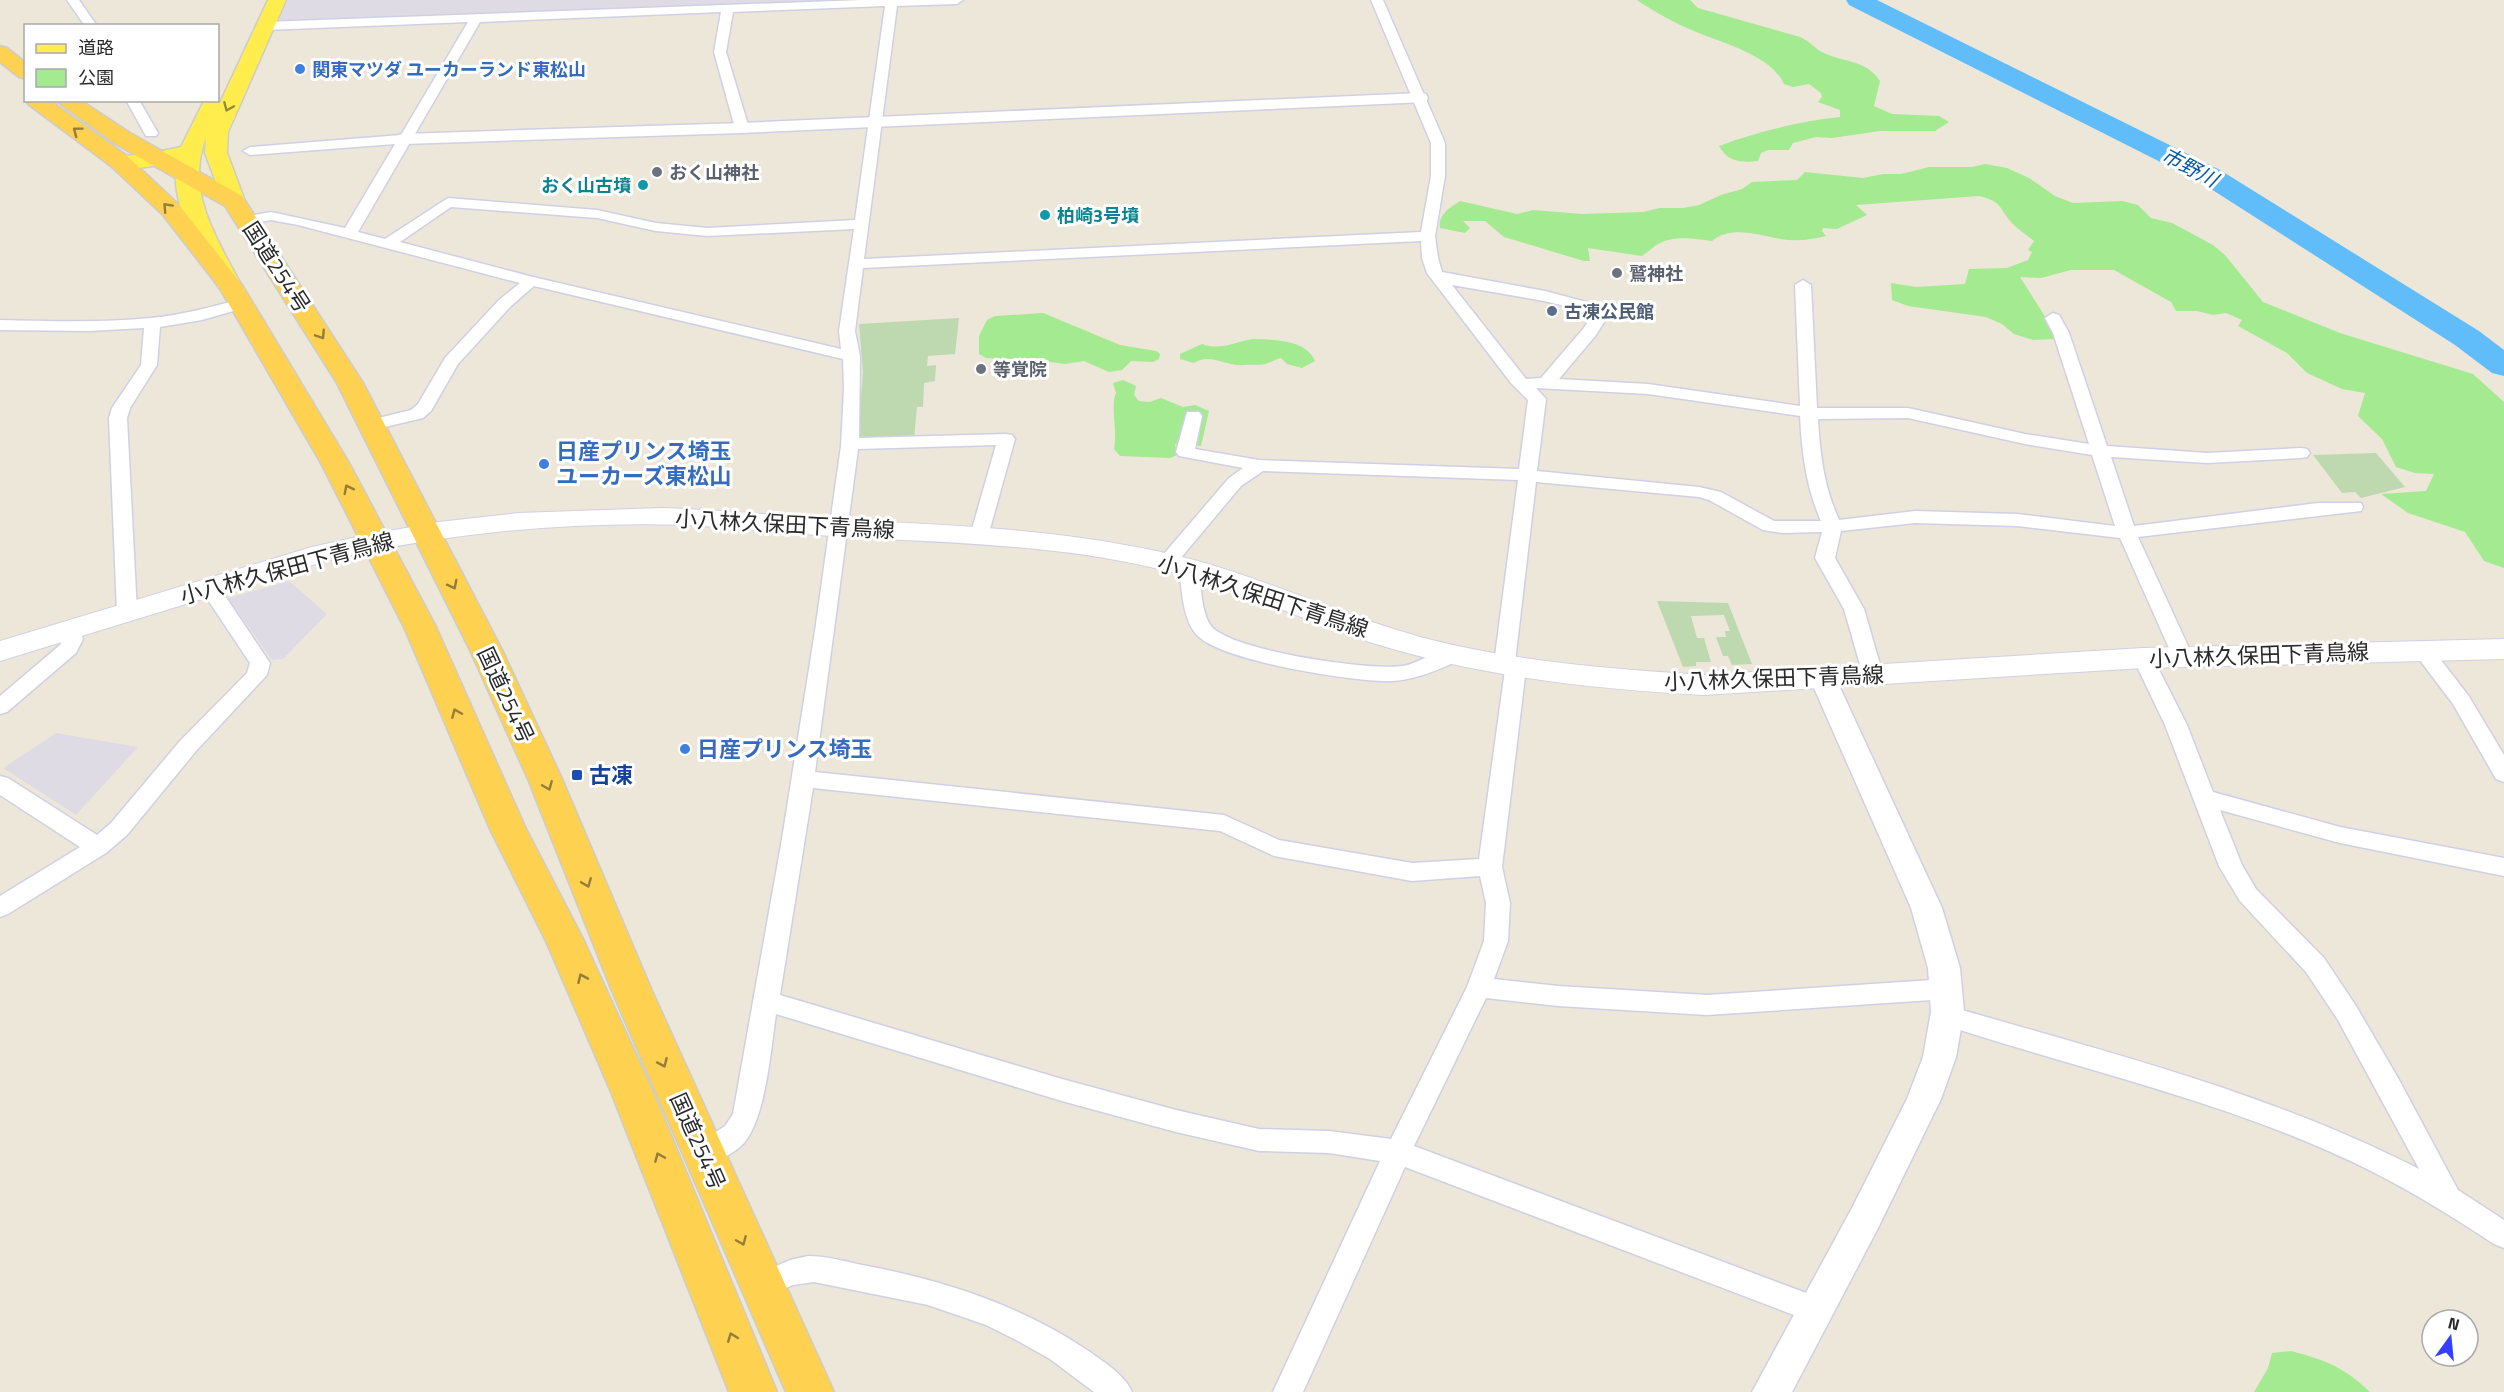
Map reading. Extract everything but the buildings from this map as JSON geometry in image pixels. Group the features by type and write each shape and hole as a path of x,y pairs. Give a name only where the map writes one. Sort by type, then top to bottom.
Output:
{"highway":[{"path":"0,52 24,71"},
{"path":"0,74 24,92"},
{"name":"国道254号","path":"38,102 118,161 171,210 235,295 335,463 420,627 508,829 565,941 632,1092 745,1385"},
{"name":"国道254号","path":"68,102 96,123 150,147 198,148 330,348 372,425 486,650 545,779 632,991 810,1392"}],"main road":[{"path":"219,90 262,0"},
{"path":"198,148 277,0"},
{"path":"213,102 188,187 200,226 235,295"},
{"path":"118,161 129,163 150,147 166,149 179,146 216,153 241,211"},
{"name":"小八林久保田下青鳥線","path":"0,651 322,554 375,541 533,521 640,516 979,536 1067,544 1178,565 1217,576 1389,638 1452,655 1592,678 1704,685 2143,658 2504,649"}],"street":[{"path":"74,0 90,24"},
{"path":"265,26 957,0"},
{"path":"1288,1392 1398,1152 1479,987 1496,941 1498,903 1490,867 1526,475 1537,399 1522,384 1439,278 1430,258 1428,236 1438,176 1439,153 1434,130 1377,0"},
{"path":"704,1154 732,1139 740,1129 746,1114 804,779 850,444 852,356 847,331 892,3"},
{"path":"728,9 720,52 742,128"},
{"path":"350,233 476,18"},
{"path":"250,151 404,139 742,128 1420,98"},
{"path":"133,102 150,147"},
{"path":"389,243 448,202 597,214 656,227 707,232 861,224"},
{"path":"241,211 280,217 350,233 531,281 852,356"},
{"path":"857,264 1428,236"},
{"path":"1439,278 1545,296 1603,311 1590,332 1546,383"},
{"path":"372,425 417,414 426,407 451,362 506,303 531,281"},
{"path":"1803,285 1811,456 1820,498 1833,526 1825,558 1854,609 1873,675"},
{"path":"0,325 89,326 152,322 202,315 235,295"},
{"path":"2053,318 2061,333 2127,533 2183,657"},
{"path":"127,612 118,418 121,408 149,365 152,322"},
{"path":"1522,384 1546,383 1648,389 1808,413 1908,413 2025,439 2100,451 2207,458 2301,453"},
{"path":"1193,416 1185,452 1259,465 1526,475 1699,492 1715,496 1770,526 1833,526 1915,516 2017,520 2127,533 2354,507"},
{"path":"850,444 1006,439 979,536"},
{"path":"1259,465 1235,482 1178,565 1192,594 1204,630 1215,639 1242,649 1299,662 1386,674 1418,670 1452,655"},
{"path":"0,908 98,847 119,829 188,746 257,675 260,663 210,588"},
{"path":"0,707 69,648 73,639 71,630"},
{"path":"2423,651 2461,700 2504,774"},
{"path":"2143,658 2176,725 2231,866 2248,895 2315,965 2341,1003 2389,1086 2448,1199"},
{"path":"1771,1392 1917,1115 1937,1071 1946,1033 1947,1003 1939,942 1924,901 1823,679"},
{"path":"804,779 1224,823 1274,848 1412,872 1490,867"},
{"path":"0,784 98,847"},
{"path":"2205,798 2340,835 2504,867"},
{"path":"1479,987 1558,996 1707,1005 1947,1003 2271,1118 2376,1162 2448,1199 2504,1235"},
{"path":"766,1001 1050,1086 1176,1121 1258,1140 1329,1142 1398,1152 1815,1310"},
{"path":"761,1286 793,1271 810,1269 892,1282 965,1303 1035,1334 1093,1370 1117,1392"}],"shaded area":[{"path":"288,0 889,0 278,23"},
{"path":"289,581 327,614 283,659 272,660 228,598"},
{"path":"56,733 138,747 76,815 3,768"}],"green space":[{"path":"1637,0 1690,0 1698,8 1800,37 1828,55 1860,65 1874,74 1880,81 1874,106 1892,114 1939,116 1949,122 1935,131 1880,131 1832,138 1816,137 1793,143 1789,150 1768,150 1761,153 1758,161 1736,160 1726,155 1719,146 1779,128 1840,117 1840,110 1818,102 1822,97 1821,93 1809,84 1793,87 1784,84 1778,74 1768,65 1745,51 1679,24"},
{"path":"1985,164 2007,168 2029,178 2055,196 2073,203 2122,201 2138,205 2151,218 2172,223 2213,245 2225,255 2263,302 2340,333 2473,374 2504,402 2504,568 2484,561 2465,532 2408,513 2381,494 2426,491 2434,474 2415,473 2396,467 2382,439 2358,416 2365,393 2342,389 2307,373 2287,353 2238,326 2242,320 2226,313 2213,315 2197,311 2176,311 2171,302 2114,270 2071,270 2041,278 2020,277 2053,329 2055,339 2033,340 2014,334 2002,324 1986,317 1908,306 1892,300 1891,283 1916,287 1965,284 1969,269 2007,268 2028,260 2032,252 2028,250 2034,241 2013,225 1996,203 1987,198 1979,196 1856,205 1867,215 1837,229 1823,228 1822,231 1826,236 1807,240 1779,239 1739,232 1721,236 1712,241 1671,239 1658,244 1642,256 1588,248 1590,261 1504,237 1485,221 1463,221 1470,228 1465,233 1440,228 1443,215 1460,201 1517,214 1533,210 1582,214 1643,212 1660,208 1699,205 1742,189 1752,182 1797,180 1805,172 1863,178 1883,174 1901,174 1929,167 1972,167"},
{"path":"1043,313 1120,345 1156,351 1160,354 1159,359 1153,362 1131,361 1122,370 1109,372 1084,361 1065,364 1050,362 1044,358 1009,360 986,358 979,354 979,336 987,320 995,316"},
{"path":"959,318 955,354 928,356 927,366 936,365 935,381 924,383 923,407 917,407 914,439 857,439 863,372 859,324"},
{"path":"1253,339 1297,345 1311,354 1315,361 1302,368 1287,364 1281,358 1259,365 1238,365 1212,359 1194,363 1180,359 1180,354 1202,344 1215,347"},
{"path":"1123,380 1136,386 1134,395 1139,401 1150,402 1161,398 1183,407 1195,405 1209,411 1201,446 1175,444 1177,455 1170,458 1120,456 1114,449 1116,393 1113,383"},
{"path":"2376,453 2405,487 2361,498 2355,492 2342,493 2313,455"},
{"path":"1657,601 1728,603 1752,664 1732,665 1728,656 1723,656 1716,637 1726,637 1725,631 1730,631 1724,615 1691,616 1697,638 1704,638 1711,662 1696,662 1696,666 1683,667"},
{"path":"2291,1351 2343,1370 2370,1392 2254,1392 2268,1368 2272,1353"}],"waterway":[{"name":"市野川","path":"1858,0 2210,176 2467,338 2504,366"}],"place":[{"name":"関東マツダ ユーカーランド東松山","path":"300,69"},
{"name":"おく山神社","path":"657,172"},
{"name":"おく山古墳","path":"643,185"},
{"name":"柏崎3号墳","path":"1045,215"},
{"name":"鷲神社","path":"1617,273"},
{"name":"古凍公民館","path":"1552,311"},
{"name":"等覚院","path":"981,369"},
{"name":"日産プリンス埼玉 ユーカーズ東松山","path":"544,464"},
{"name":"日産プリンス埼玉","path":"685,749"},
{"name":"古凍","path":"577,775"}]}
